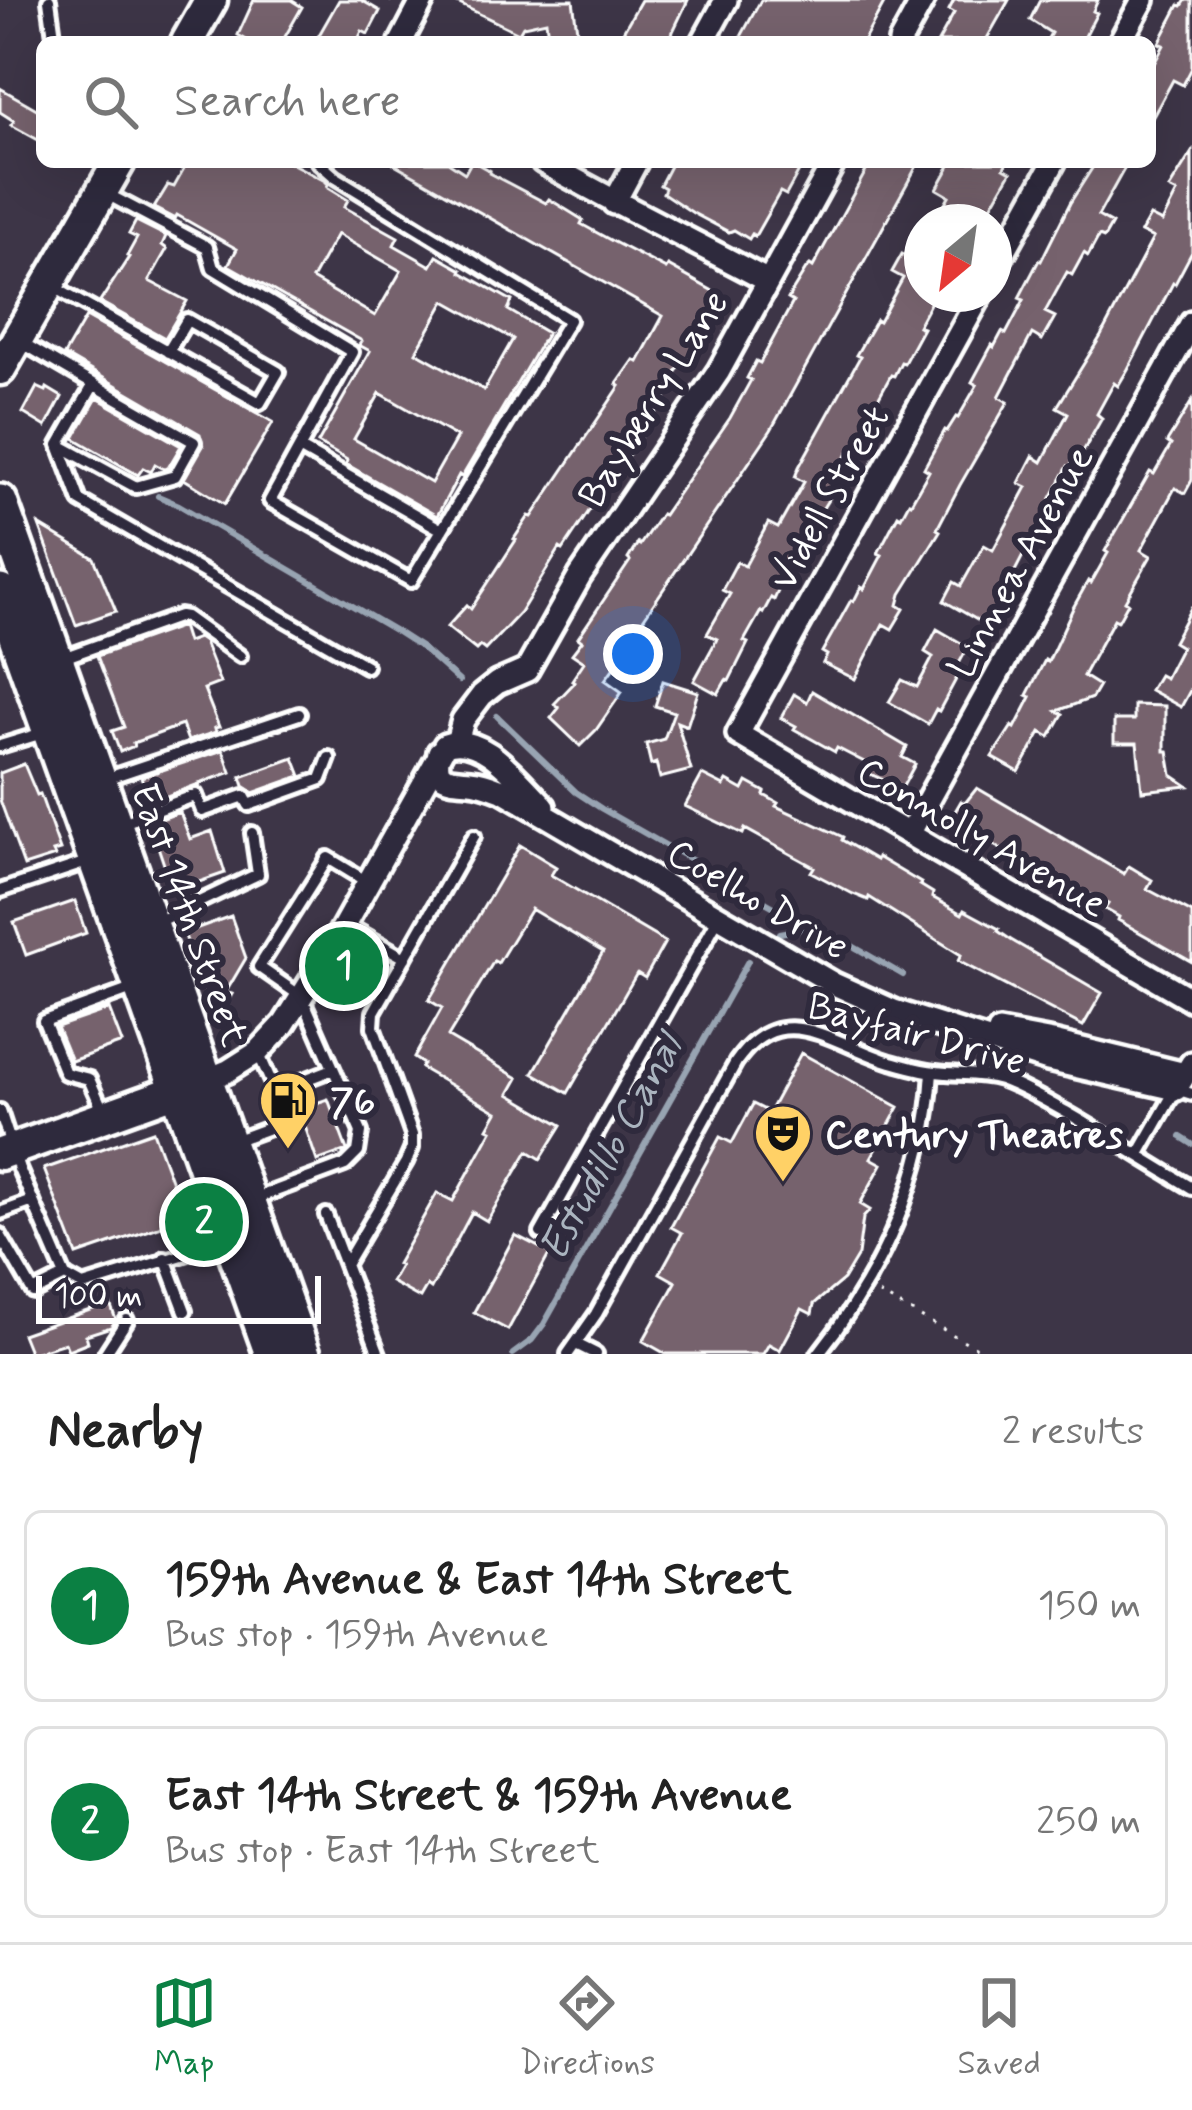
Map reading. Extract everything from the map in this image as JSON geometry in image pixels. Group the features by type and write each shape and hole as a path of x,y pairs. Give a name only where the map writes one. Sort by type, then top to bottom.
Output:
{"main road":[{"name":"East 14th Street","path":"0,502 150,926 232,1240 272,1354"},
{"name":"East 14th Street","path":"0,592 7,634 50,731 141,986 227,1143 303,1354"}],"street":[{"path":"404,36 423,0"},
{"path":"706,36 726,0"},
{"path":"903,36 923,0"},
{"path":"1123,36 1143,0"},
{"path":"190,36 209,1"},
{"path":"0,369 115,168"},
{"path":"554,168 768,281"},
{"path":"614,202 633,168"},
{"name":"Bayberry Lane","path":"453,746 466,715 482,695 496,683 527,670 580,576 701,400 831,168"},
{"path":"1012,238 1051,168"},
{"name":"Videll Street","path":"738,734 971,312"},
{"name":"Linnea Avenue","path":"909,834 1192,323"},
{"name":"Connolly Avenue","path":"738,734 1192,1000"},
{"path":"412,802 460,781 472,772 476,760 470,748 453,746 436,758 448,780 460,781"},
{"path":"6,1152 228,1071 272,1040 345,924 412,802 453,746"},
{"name":"Coelho Drive","path":"453,746 492,755 571,830"},
{"name":"Coelho Drive","path":"460,781 502,790 883,1007 1053,1042 1187,1079"}],"lane":[{"path":"49,0 54,36"},
{"path":"102,191 207,248 213,268 352,352 270,501 411,581 569,320 325,168"},
{"path":"50,285 168,352 260,403 278,371 187,320 168,352"},
{"path":"18,340 194,442 175,476 136,487 58,445"},
{"path":"58,445 94,384"},
{"path":"58,445 80,501 366,666"},
{"path":"299,448 442,530"},
{"path":"56,661 180,616 240,656"},
{"path":"98,782 299,714"},
{"path":"0,746 50,731"},
{"path":"115,826 196,795 202,811 244,796 249,805 321,779 328,758"},
{"path":"150,926 258,874 252,833"},
{"path":"345,1265 412,1148 412,1135 373,1027 374,1012 474,836"},
{"path":"248,1201 345,1165 358,1152 361,1132 302,997 259,967 328,858 369,883"},
{"path":"0,889 96,859"},
{"path":"541,1233 719,917"},
{"path":"345,924 405,958"},
{"path":"106,1116 89,1078 65,1073 44,1021 141,986"},
{"name":"Bayfair Drive","path":"572,1349 736,1061 756,1037 771,1030 806,1028 886,1060 932,1072 981,1074 1013,1084 1192,1188"},
{"path":"227,1143 288,1121 258,1052"},
{"path":"276,1091 333,1069"},
{"path":"818,1354 867,1283 897,1221 923,1133 932,1072"},
{"path":"1139,1154 1187,1079"},
{"path":"0,1111 6,1152 65,1276 82,1286 232,1240"},
{"path":"0,1214 33,1201"},
{"path":"326,1215 379,1354"},
{"path":"0,1234 33,1292 65,1276"},
{"path":"165,1258 185,1311"},
{"path":"105,1354 127,1320"},
{"path":"572,1349 596,1354"}],"path":[{"path":"389,0 401,7"},
{"path":"867,1283 875,1292 988,1354"}],"building":[{"path":"254,0 291,0 302,7 285,36 238,35"},
{"path":"339,0 361,0 380,11 368,34 318,36"},
{"path":"451,0 573,0 578,36 548,36 546,21 523,26 519,33"},
{"path":"641,0 688,0 671,36 620,36"},
{"path":"761,0 886,0 866,36 741,36"},
{"path":"954,0 1009,0 988,36 941,36 954,13 949,10"},
{"path":"1040,0 1098,0 1085,36 1049,36 1030,20"},
{"path":"1192,0 1192,68 1183,85 1173,80 1156,111 1156,60 1164,45 1159,43 1182,6"},
{"path":"0,88 36,109 36,139 11,125 14,121 0,112"},
{"path":"1192,152 1192,252 1118,386 1114,383 1097,414 1102,418 1081,455 1068,466 1051,498 1056,500 984,624 944,601 954,582 961,586 984,545 993,550 1027,487 1019,483 1033,456 1042,462 1068,413 1057,407 1153,238 1141,232 1150,216 1162,222 1177,193 1169,189"},
{"path":"185,168 300,168 348,200 344,207 398,237 394,245 431,266 437,256 462,270 512,301 508,310 547,333 437,516 318,443 370,351 359,345 362,341 228,265 237,249 177,215 175,219 154,208 168,185 174,187","holes":["337,234 401,271 375,316 312,279","445,301 513,339 484,390 416,352","380,393 457,437 431,483 354,439"]},
{"path":"402,168 457,168 465,173 468,168 485,168 546,203 549,199 612,241 720,295 722,302 708,335 661,394 666,397 520,613 485,650 480,646 476,650 447,627 467,605 471,609 620,386 617,384 634,360 638,362 663,316"},
{"path":"669,168 801,168 786,195 780,192 749,239 693,213 663,193 665,188 660,185"},
{"path":"868,168 916,168 771,430 623,649 605,680 622,692 580,746 551,718 559,708 554,704 575,682 584,662 572,654 582,641 578,638 638,543 730,418 756,361 760,363 793,302 788,299 806,269 813,267"},
{"path":"949,168 1011,172 992,204 944,204 949,196 937,189"},
{"path":"1092,168 1125,168 1098,216 1112,224 1088,256 1084,253 1072,275 1067,272 1045,312 1055,317 1042,340 1032,334 999,397 1008,402 901,594 898,605 904,609 892,629 883,624 855,679 823,663 827,655 822,652 851,600 864,589 898,515 911,503 929,471 924,468 945,430 958,418 977,385 972,382 992,345 1002,332 1006,334 1024,300 1019,298"},
{"path":"136,221 166,236 162,245 167,249 149,281 187,301 165,338 100,302 129,257 137,238 129,234"},
{"path":"904,255 904,312 925,312 918,326 923,328 904,363 891,375 861,442 848,453 832,485 836,487 795,553 774,600 761,611 729,681 718,694 694,681 717,639 707,634 730,594 722,590 737,562 745,566 768,523 778,528 804,482 795,477 799,467 860,357 856,355 903,278 892,272"},
{"path":"86,317 273,422 225,504 184,479 203,446 200,434 64,355"},
{"path":"37,387 62,397 46,427 23,413"},
{"path":"97,398 181,446 168,468 155,464 151,472 143,468 138,475 74,438"},
{"path":"1192,401 1192,480 1185,493 1175,488 1141,550 1151,556 1128,603 1083,676 1099,686 1092,698 1057,711 1063,714 1050,737 1041,732 1019,772 992,757 1015,728 1073,608 1150,472 1154,474 1171,445 1167,442"},
{"path":"39,525 94,558 116,611 76,625"},
{"path":"1192,606 1192,687 1181,707 1150,690 1159,675 1165,678 1181,647 1173,642"},
{"path":"182,626 187,642 198,638 204,642 220,683 204,689 219,727 188,741 182,725 120,752 112,731 124,727 97,656"},
{"path":"937,629 968,647 956,669 960,672 928,724 889,702 902,680 917,687 933,657 925,652"},
{"path":"663,681 698,692 687,726 677,722 691,770 660,778 646,744 664,739 674,712 655,706"},
{"path":"812,691 907,747 902,757 915,764 902,788 868,773 872,766 837,748 835,752 781,718 794,694 807,702"},
{"path":"1134,705 1165,706 1165,751 1172,775 1188,786 1142,791 1137,743 1114,743 1114,720 1134,720"},
{"path":"223,750 231,772 151,802 141,777"},
{"path":"294,758 301,776 253,793 244,786 241,777"},
{"path":"24,764 60,850 24,866 0,800 0,773"},
{"path":"702,775 743,790 747,782 765,792 776,806 843,837 921,883 932,897 999,929 1102,993 1083,1026 958,961 961,955 869,897 811,872 814,867 745,829 743,834 685,806"},
{"path":"977,788 1124,874 1129,866 1152,880 1147,889 1192,913 1192,962 1118,920 1105,909 1108,904 1078,888 1076,892 950,820 961,801 965,803"},
{"path":"180,812 190,839 212,831 225,873 173,891 150,823"},
{"path":"520,845 556,867 551,875 665,942 645,978 637,973 568,1093 533,1073 603,952 531,909 498,963 494,961 448,1037 518,1078 509,1094 562,1125 541,1159 528,1151 487,1221 472,1212 431,1289 427,1286 420,1298 391,1282 397,1264 437,1193 453,1201 497,1112 421,1068 423,1064 414,1058 442,1008 429,1000"},
{"path":"75,901 86,933 26,955 14,922"},
{"path":"231,916 246,958 226,992 232,994 223,1010 208,1001 184,933"},
{"path":"109,1009 122,1043 71,1061 57,1027"},
{"name":"Century Theatres","path":"801,1053 899,1107 871,1158 882,1164 860,1204 870,1210 863,1218 858,1255 843,1280 814,1304 812,1314 802,1309 780,1350 769,1344 763,1354 666,1354 643,1341 676,1282 660,1273 682,1233 671,1227 720,1137 732,1143 753,1104 769,1112"},
{"path":"328,1099 347,1150 317,1161 299,1109"},
{"path":"153,1131 185,1218 77,1255 44,1169"},
{"path":"515,1235 550,1253 508,1330 474,1312"},
{"path":"110,1303 116,1320 111,1327 86,1335 88,1342 68,1350 65,1343 30,1354 22,1334"}],"waterway":[{"name":"Estudillo Canal","path":"158,496 394,630 459,681"},
{"name":"Estudillo Canal","path":"497,716 576,792 602,809 903,975"},
{"name":"Estudillo Canal","path":"780,933 807,928"},
{"name":"Estudillo Canal","path":"513,1354 544,1324 748,961"},
{"name":"Estudillo Canal","path":"1181,1137 1192,1144"}],"place":[{"name":"159th Avenue & East 14th Street","path":"344,966"},
{"name":"76","path":"288,1151"},
{"name":"Century Theatres","path":"783,1184"},
{"name":"East 14th Street & 159th Avenue","path":"204,1222"}]}
